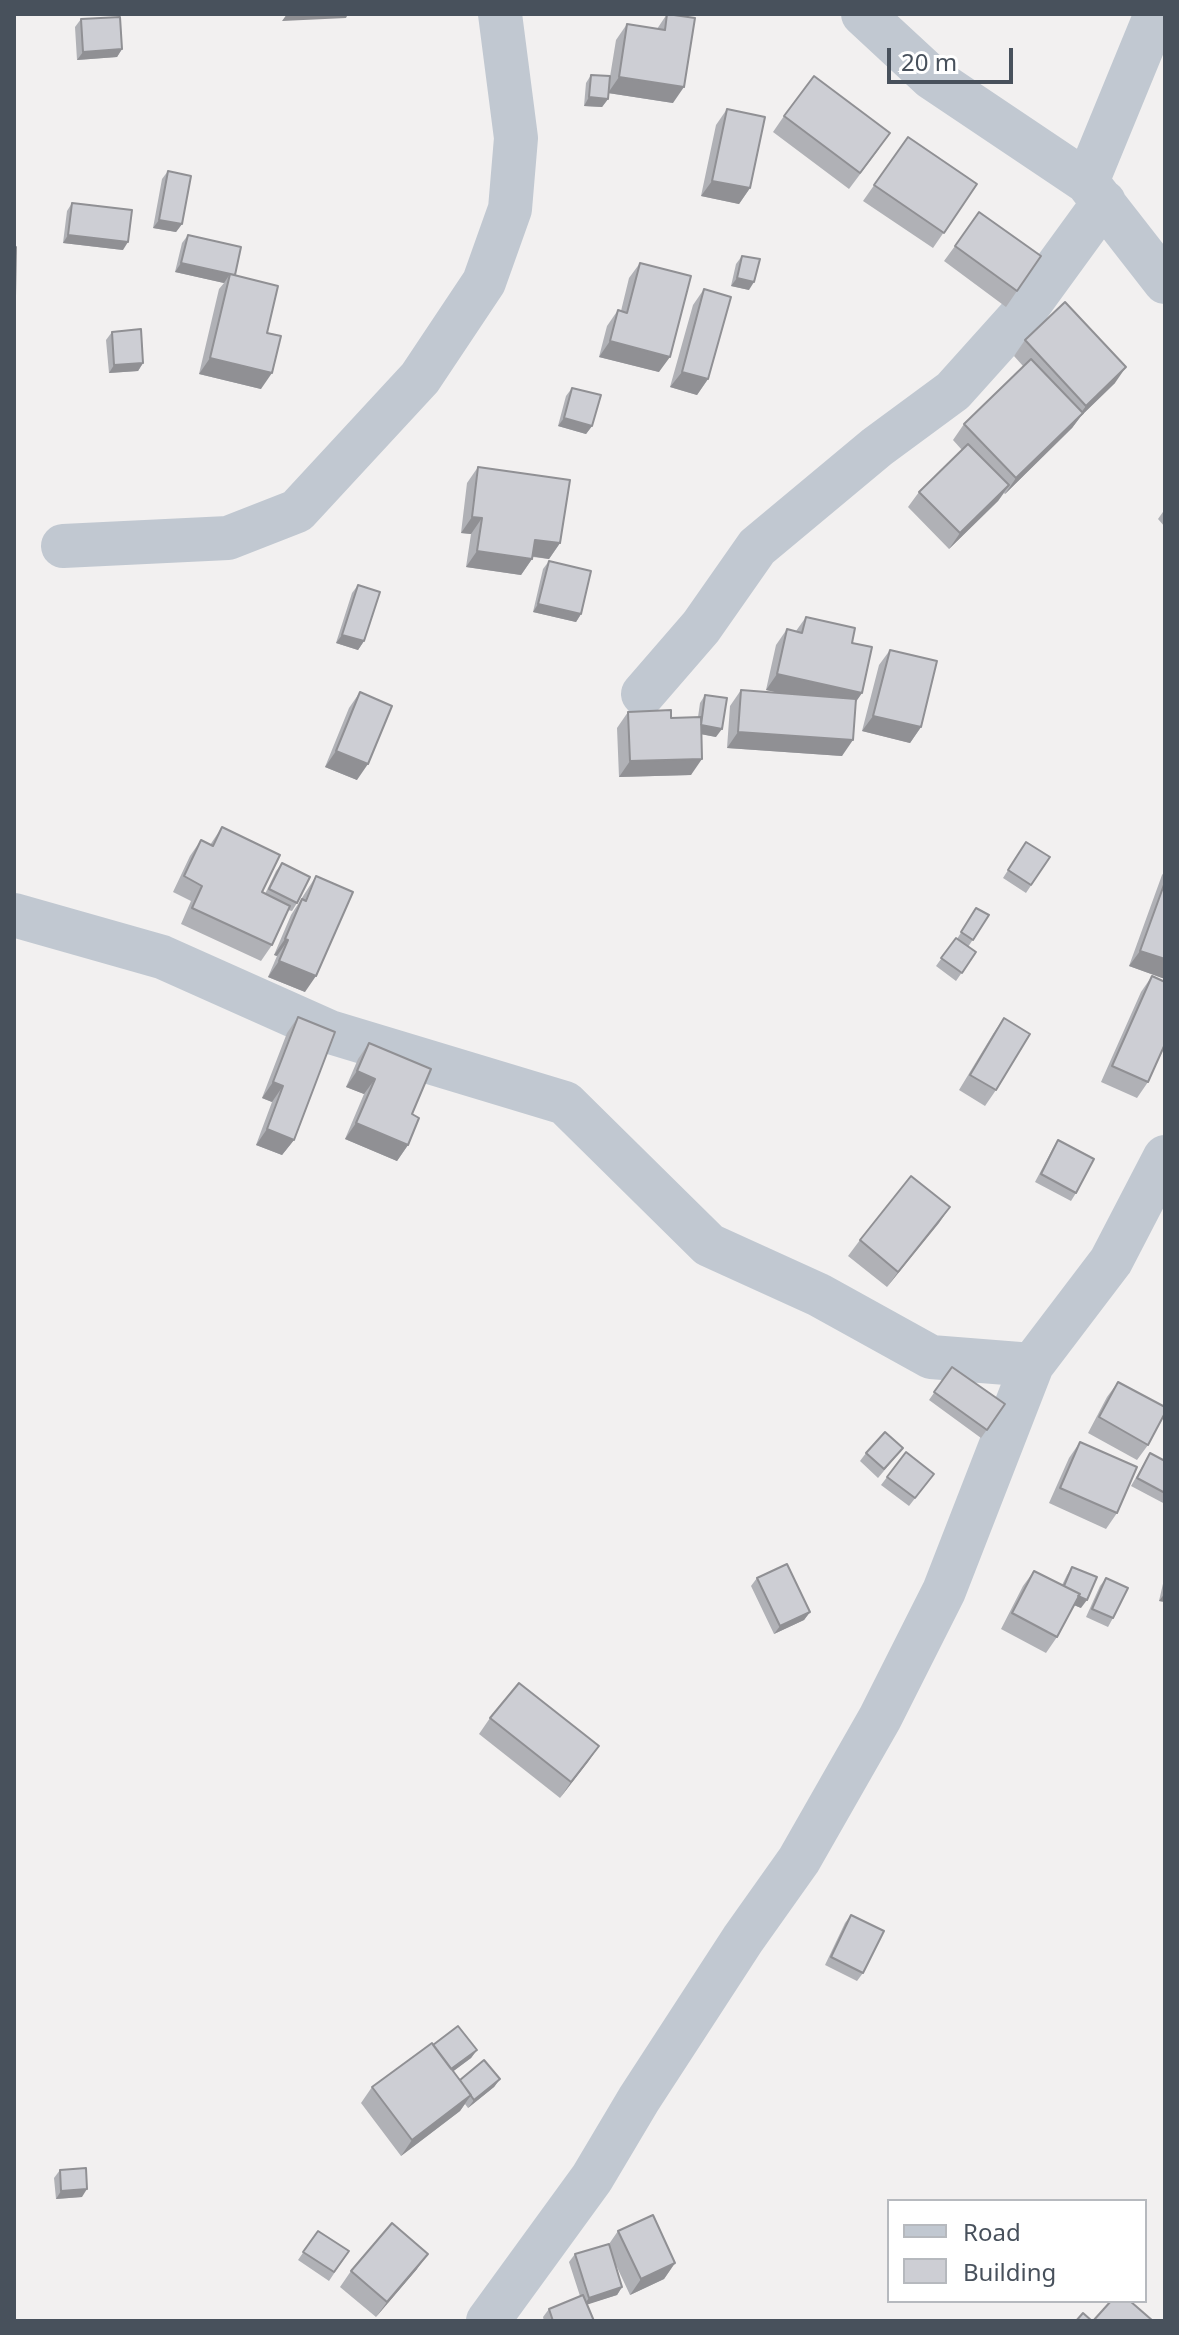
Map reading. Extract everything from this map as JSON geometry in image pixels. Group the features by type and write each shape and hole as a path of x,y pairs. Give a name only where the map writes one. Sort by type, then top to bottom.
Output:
{"street":[{"path":"63,546 228,538 297,511 420,378 484,282 510,209 516,138 500,14"},
{"path":"863,14 932,78 1096,192 1165,282"},
{"path":"643,694 701,627 757,547 877,447 953,391 1024,312 1096,192 1156,14"},
{"path":"14,915 162,957 330,1032 565,1103 709,1245 819,1295 931,1357 1032,1365"},
{"path":"488,2321 592,2178 734,1952 799,1860 880,1718 944,1591 1032,1365 1111,1261 1165,1157"}],"building":[{"path":"667,14 695,18 684,87 619,77 627,24 665,30"},
{"path":"120,17 122,49 83,52 81,19"},
{"path":"591,75 610,76 608,99 589,97"},
{"path":"814,76 890,133 860,173 784,116"},
{"path":"727,109 765,117 750,188 712,181"},
{"path":"908,137 977,184 944,233 874,185"},
{"path":"168,171 191,176 182,224 159,220"},
{"path":"72,203 132,210 128,242 68,235"},
{"path":"979,212 1041,256 1017,291 955,246"},
{"path":"188,235 241,247 235,275 181,263"},
{"path":"16,247 15,296 14,296"},
{"path":"742,256 760,259 754,282 737,278"},
{"path":"640,263 691,276 670,357 610,341 618,310 627,313"},
{"path":"230,274 278,286 267,333 281,336 272,373 210,358"},
{"path":"704,289 731,297 708,379 682,372"},
{"path":"1065,302 1126,367 1086,406 1025,340"},
{"path":"141,329 143,363 114,365 112,332"},
{"path":"1031,359 1083,413 1016,478 964,424"},
{"path":"572,388 601,395 592,426 564,418"},
{"path":"968,444 1009,485 960,533 919,492"},
{"path":"478,467 570,480 560,543 535,540 532,559 477,551 482,518 472,517"},
{"path":"549,561 591,571 581,614 538,604"},
{"path":"358,585 380,592 364,641 342,635"},
{"path":"806,617 855,628 852,643 872,647 862,693 777,674 787,629 802,633"},
{"path":"890,650 937,661 921,727 873,716"},
{"path":"741,690 856,699 853,740 738,732"},
{"path":"360,692 392,706 368,764 336,751"},
{"path":"705,695 727,698 722,729 701,725"},
{"path":"671,710 671,718 701,717 702,759 630,761 628,712"},
{"path":"222,827 280,855 262,892 290,906 272,945 192,908 202,886 184,876 201,840 213,846"},
{"path":"1026,842 1050,857 1031,885 1008,870"},
{"path":"282,863 310,877 297,903 269,889"},
{"path":"316,876 353,892 316,976 279,961 302,899 306,901"},
{"path":"1165,882 1165,959 1140,951"},
{"path":"976,908 989,915 973,940 961,932"},
{"path":"956,938 976,952 962,973 941,958"},
{"path":"1152,976 1165,982 1165,1044 1148,1082 1112,1066"},
{"path":"298,1017 335,1032 294,1140 267,1129 283,1086 273,1082"},
{"path":"1004,1018 1030,1034 996,1090 970,1075"},
{"path":"369,1043 431,1069 412,1114 419,1118 408,1145 356,1123 375,1079 357,1071"},
{"path":"1058,1140 1094,1159 1076,1193 1041,1174"},
{"path":"911,1176 950,1207 898,1272 860,1240"},
{"path":"952,1367 1005,1404 987,1430 934,1392"},
{"path":"1118,1382 1165,1407 1165,1413 1148,1445 1099,1417"},
{"path":"885,1432 903,1448 884,1469 866,1453"},
{"path":"1080,1442 1137,1467 1117,1513 1060,1488"},
{"path":"906,1452 934,1474 915,1498 887,1477"},
{"path":"1150,1453 1165,1461 1165,1493 1137,1478"},
{"path":"787,1564 810,1612 780,1626 757,1578"},
{"path":"1072,1567 1097,1577 1087,1600 1064,1586"},
{"path":"1034,1571 1080,1594 1057,1637 1012,1613"},
{"path":"1106,1578 1128,1588 1113,1618 1092,1609"},
{"path":"519,1683 599,1746 571,1782 490,1718"},
{"path":"851,1915 884,1931 863,1973 831,1957"},
{"path":"458,2026 477,2050 451,2069 433,2045"},
{"path":"432,2043 471,2095 412,2140 372,2087"},
{"path":"484,2060 500,2079 474,2100 460,2080"},
{"path":"86,2168 87,2189 61,2191 60,2170"},
{"path":"653,2215 675,2263 641,2279 618,2231"},
{"path":"392,2223 428,2254 387,2302 351,2271"},
{"path":"318,2231 349,2251 334,2272 303,2252"},
{"path":"609,2244 622,2287 589,2298 575,2254"},
{"path":"583,2295 594,2321 553,2321 549,2309"},
{"path":"1109,2303 1132,2303 1153,2321 1093,2321"},
{"path":"1083,2313 1092,2321 1076,2321"}]}
